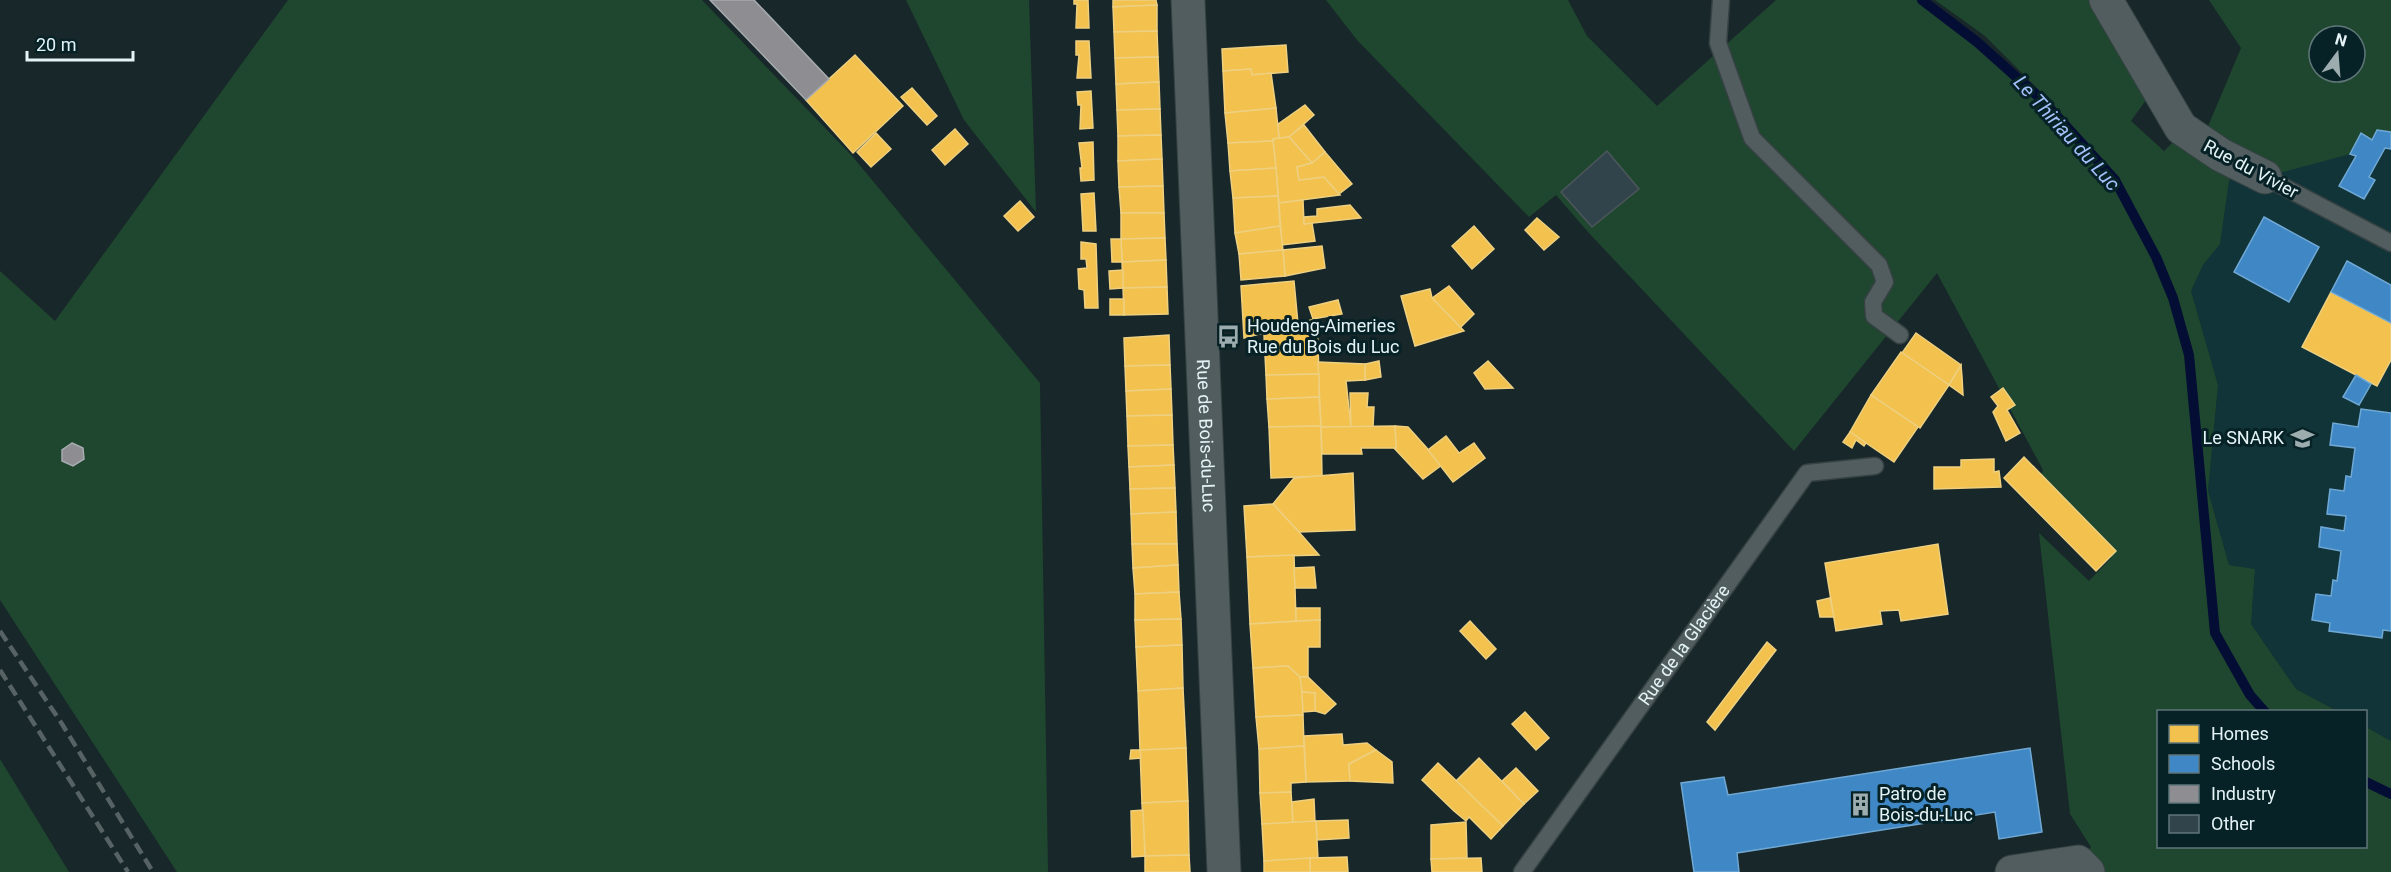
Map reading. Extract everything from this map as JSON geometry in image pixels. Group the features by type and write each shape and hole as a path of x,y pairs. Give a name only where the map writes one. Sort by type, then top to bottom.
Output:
{"street":[{"name":"Rue de Bois-du-Luc","path":"1188,0 1224,872"},
{"name":"Rue du Vivier","path":"2106,0 2181,128 2221,155 2265,177"},
{"path":"2012,872 2078,862 2088,872"}],"lane":[{"path":"1721,0 1719,43 1752,138 1879,265 1885,282 1873,302 1874,316 1900,335"},
{"name":"Rue du Vivier","path":"2265,177 2391,243"},
{"name":"Rue de la Glacière","path":"1522,872 1807,473 1875,466"}],"shaded area":[{"name":"Le SNARK","path":"2391,108 2391,741 2367,728 2367,710 2335,710 2296,689 2251,624 2255,569 2229,565 2208,491 2218,385 2191,291 2203,265 2220,244 2229,181 2234,170"}],"green space":[{"path":"288,0 702,0 853,157 1040,383 1048,872 177,872 0,600 0,271 55,321"},
{"path":"906,0 1029,0 1036,212 964,120"},
{"path":"1326,0 1568,0 1587,36 1657,106 1776,0 1922,0 1977,42 2042,100 2115,180 2120,178 2051,102 1985,36 1935,0 2093,0 2151,93 2131,121 2164,151 2179,136 2234,170 2229,181 2220,244 2203,265 2191,291 2218,385 2208,491 2229,565 2255,569 2251,624 2296,689 2335,710 2157,710 2157,848 2367,848 2367,728 2391,741 2391,872 2088,872 2078,862 2091,847 2070,814 2039,533 2089,581 2112,557 2037,485 2043,470 1937,273 1794,451 1556,195 1529,217 1357,40"},
{"path":"2209,0 2391,0 2391,143 2265,177 2201,143 2241,48"},
{"path":"0,759 69,872 0,872"}],"building: Homes":[{"path":"1074,0 1088,0 1089,28 1076,28 1077,4 1074,4"},
{"path":"1113,0 1156,0 1157,5 1113,7"},
{"path":"1157,5 1157,31 1114,32 1113,7"},
{"path":"1157,31 1158,57 1115,58 1114,32"},
{"path":"1076,41 1089,41 1091,78 1077,78 1079,55 1076,55"},
{"path":"1286,45 1288,72 1252,75 1251,69 1223,71 1222,49"},
{"path":"855,55 903,106 853,153 806,100"},
{"path":"1158,57 1159,82 1116,84 1115,58"},
{"path":"1251,69 1252,75 1271,73 1276,108 1225,113 1223,71"},
{"path":"1159,82 1160,109 1117,110 1116,84"},
{"path":"912,88 937,116 927,125 901,97"},
{"path":"1091,91 1093,128 1080,129 1081,105 1078,105 1077,92"},
{"path":"1305,105 1314,115 1289,137 1279,138 1278,124"},
{"path":"1276,108 1279,138 1273,141 1228,143 1225,113"},
{"path":"1160,109 1161,135 1118,136 1117,110"},
{"path":"1304,125 1325,152 1312,163 1289,137"},
{"path":"955,129 968,144 945,165 932,150"},
{"path":"876,133 891,149 871,167 857,152"},
{"path":"1161,135 1162,159 1118,161 1118,136"},
{"path":"1289,137 1312,163 1297,167 1299,180 1324,177 1340,195 1279,203 1273,139"},
{"path":"1273,141 1276,168 1230,171 1228,143"},
{"path":"1093,142 1094,180 1081,181 1079,143"},
{"path":"1325,152 1352,184 1339,194 1324,177 1299,180 1297,167 1312,163"},
{"path":"1162,159 1163,186 1119,187 1118,161"},
{"path":"1276,168 1278,196 1233,198 1230,171"},
{"path":"1163,186 1164,213 1121,213 1119,187"},
{"path":"1094,193 1096,231 1083,231 1081,194"},
{"path":"1278,196 1280,226 1235,233 1233,198"},
{"path":"1303,200 1304,224 1312,223 1315,241 1282,245 1279,203"},
{"path":"1020,201 1034,217 1018,231 1004,216"},
{"path":"1350,205 1361,218 1304,224 1304,217 1317,216 1317,209"},
{"path":"1121,213 1164,213 1165,238 1121,239"},
{"path":"1537,218 1559,237 1544,250 1525,230"},
{"path":"1280,226 1283,250 1239,254 1235,233"},
{"path":"1474,226 1494,249 1472,269 1452,246"},
{"path":"1165,238 1166,260 1122,262 1121,239"},
{"path":"1111,239 1121,239 1122,262 1112,262"},
{"path":"1081,242 1096,244 1098,308 1085,308 1084,290 1079,289 1078,269 1087,268 1086,259 1081,259"},
{"path":"1322,246 1325,268 1285,276 1283,250"},
{"path":"1283,250 1285,276 1241,280 1239,254"},
{"path":"1166,260 1167,287 1123,288 1122,262"},
{"path":"1123,270 1123,288 1110,289 1109,271"},
{"path":"1294,281 1298,324 1244,338 1241,286"},
{"path":"1449,286 1474,314 1460,328 1432,298"},
{"path":"1167,287 1168,314 1124,315 1123,288"},
{"path":"1430,289 1432,298 1464,331 1415,346 1401,296"},
{"path":"2331,292 2391,323 2391,360 2377,386 2302,347"},
{"path":"1110,299 1124,299 1124,315 1110,315"},
{"path":"1338,300 1342,314 1313,319 1309,307"},
{"path":"1317,318 1319,374 1266,375 1264,335"},
{"path":"1916,333 1961,365 1949,385 1902,353"},
{"path":"1169,335 1170,365 1125,366 1124,338"},
{"path":"1901,352 1949,385 1920,428 1871,395"},
{"path":"1379,361 1381,377 1365,380 1365,364"},
{"path":"1488,361 1513,388 1485,389 1474,373"},
{"path":"1318,362 1365,364 1365,380 1346,381 1351,427 1321,427"},
{"path":"1170,365 1171,389 1126,391 1125,366"},
{"path":"1961,365 1962,377 1963,395 1949,385"},
{"path":"1319,374 1319,397 1267,399 1266,375"},
{"path":"2003,388 2015,405 2007,410 2020,433 2006,441 1993,412 1998,406 1991,397"},
{"path":"1171,389 1172,415 1127,416 1126,391"},
{"path":"1350,393 1368,393 1367,407 1374,407 1373,427 1351,427"},
{"path":"1871,395 1918,427 1894,462 1850,432"},
{"path":"1319,397 1321,426 1269,427 1267,399"},
{"path":"1172,415 1173,445 1128,446 1127,416"},
{"path":"1321,426 1322,476 1271,478 1269,427"},
{"path":"1395,426 1408,427 1442,465 1423,479 1394,448 1396,448"},
{"path":"1395,426 1396,448 1361,448 1362,454 1322,454 1321,427"},
{"path":"1850,432 1866,443 1864,446 1856,440 1852,448 1843,442"},
{"path":"1446,436 1459,453 1474,443 1485,458 1453,482 1428,450"},
{"path":"1173,445 1174,465 1129,467 1128,446"},
{"path":"2024,457 2116,551 2096,571 2004,478"},
{"path":"1994,459 1994,472 1999,471 2001,487 1934,489 1934,467 1961,467 1961,460"},
{"path":"1174,465 1175,488 1130,489 1129,467"},
{"path":"1353,473 1355,530 1299,532 1273,504 1294,478"},
{"path":"1175,488 1176,512 1131,514 1130,489"},
{"path":"1273,504 1319,555 1247,557 1244,506"},
{"path":"1176,512 1177,544 1132,544 1131,514"},
{"path":"1132,544 1177,544 1178,565 1133,568"},
{"path":"1938,544 1948,614 1901,621 1899,610 1880,611 1882,624 1836,631 1825,563"},
{"path":"1294,555 1296,621 1250,624 1247,557"},
{"path":"1178,565 1179,592 1135,594 1133,568"},
{"path":"1314,567 1316,588 1295,588 1294,568"},
{"path":"1179,592 1181,619 1135,620 1135,594"},
{"path":"1830,598 1834,617 1820,617 1817,601"},
{"path":"1296,608 1320,608 1320,620 1296,621"},
{"path":"1181,619 1182,645 1136,647 1135,620"},
{"path":"1320,620 1320,647 1308,647 1308,677 1300,677 1288,666 1253,668 1250,624"},
{"path":"1470,621 1496,649 1486,659 1460,631"},
{"path":"1767,642 1776,650 1715,730 1707,722"},
{"path":"1182,645 1183,688 1138,691 1136,647"},
{"path":"1288,666 1302,679 1303,715 1256,717 1253,668"},
{"path":"1300,677 1308,677 1336,704 1325,714 1315,711 1315,693 1302,692"},
{"path":"1183,688 1186,748 1140,750 1138,691"},
{"path":"1302,692 1315,693 1315,711 1303,712"},
{"path":"1525,712 1549,738 1536,750 1512,724"},
{"path":"1303,715 1304,746 1259,749 1256,717"},
{"path":"1342,734 1343,745 1367,743 1376,750 1349,764 1350,781 1306,782 1304,736"},
{"path":"1304,746 1306,782 1291,783 1291,792 1260,793 1259,749"},
{"path":"1186,748 1188,801 1142,803 1140,750"},
{"path":"1131,750 1140,750 1141,758 1130,759"},
{"path":"1376,750 1392,762 1393,783 1350,781 1349,764"},
{"path":"1479,758 1524,804 1503,826 1456,781"},
{"path":"1438,763 1503,826 1491,839 1469,817 1466,821 1454,811 1422,780"},
{"path":"1516,768 1538,791 1524,804 1502,781"},
{"path":"1291,792 1293,823 1262,824 1260,793"},
{"path":"1314,799 1315,822 1293,823 1292,802"},
{"path":"1188,801 1189,855 1145,856 1142,803"},
{"path":"1143,810 1145,856 1132,857 1131,811"},
{"path":"1348,820 1349,838 1317,840 1316,821"},
{"path":"1316,821 1318,859 1264,861 1262,824"},
{"path":"1466,822 1467,858 1431,859 1431,825"},
{"path":"1189,855 1190,872 1145,872 1145,856"},
{"path":"1347,857 1348,872 1310,872 1310,858"},
{"path":"1310,858 1310,872 1264,872 1264,861"},
{"path":"1481,858 1482,872 1432,872 1431,859"}],"building: Schools":[{"path":"2377,130 2391,132 2391,149 2385,148 2369,177 2375,180 2364,199 2339,186 2356,156 2350,154 2361,133 2372,140"},
{"path":"2264,217 2319,247 2289,302 2234,272"},
{"path":"2347,261 2391,285 2391,323 2331,292"},
{"path":"2356,375 2371,384 2359,405 2343,397"},
{"path":"2361,409 2391,413 2391,631 2383,630 2382,638 2329,631 2330,623 2312,620 2316,594 2331,596 2333,580 2337,581 2341,551 2319,547 2321,527 2344,531 2346,516 2327,514 2330,489 2344,491 2346,476 2351,477 2355,448 2330,445 2333,423 2358,427"},
{"name":"Patro de Bois-du-Luc","path":"2030,748 2042,832 1999,839 1995,812 1737,853 1739,872 1694,872 1681,783 1724,777 1728,795"}],"building: Industry":[{"path":"710,0 754,0 829,79 806,100"},
{"path":"72,443 83,448 84,459 73,466 62,461 62,450"}],"building: Other":[{"path":"1607,151 1639,189 1592,227 1561,192"}],"waterway":[{"name":"Le Thiriau du Luc","path":"1922,0 1977,42 2042,100 2115,180 2156,257 2173,298 2189,355 2215,633 2250,695 2263,710"},
{"name":"Le Thiriau du Luc","path":"2367,782 2391,794"}],"railway":[{"path":"0,631 62,724 153,872"},
{"path":"0,670 128,872"}],"place":[{"name":"Houdeng-Aimeries Rue du Bois du Luc","path":"1229,336"},
{"name":"Le SNARK","path":"2302,438"},
{"name":"Patro de Bois-du-Luc","path":"1861,804"}]}
